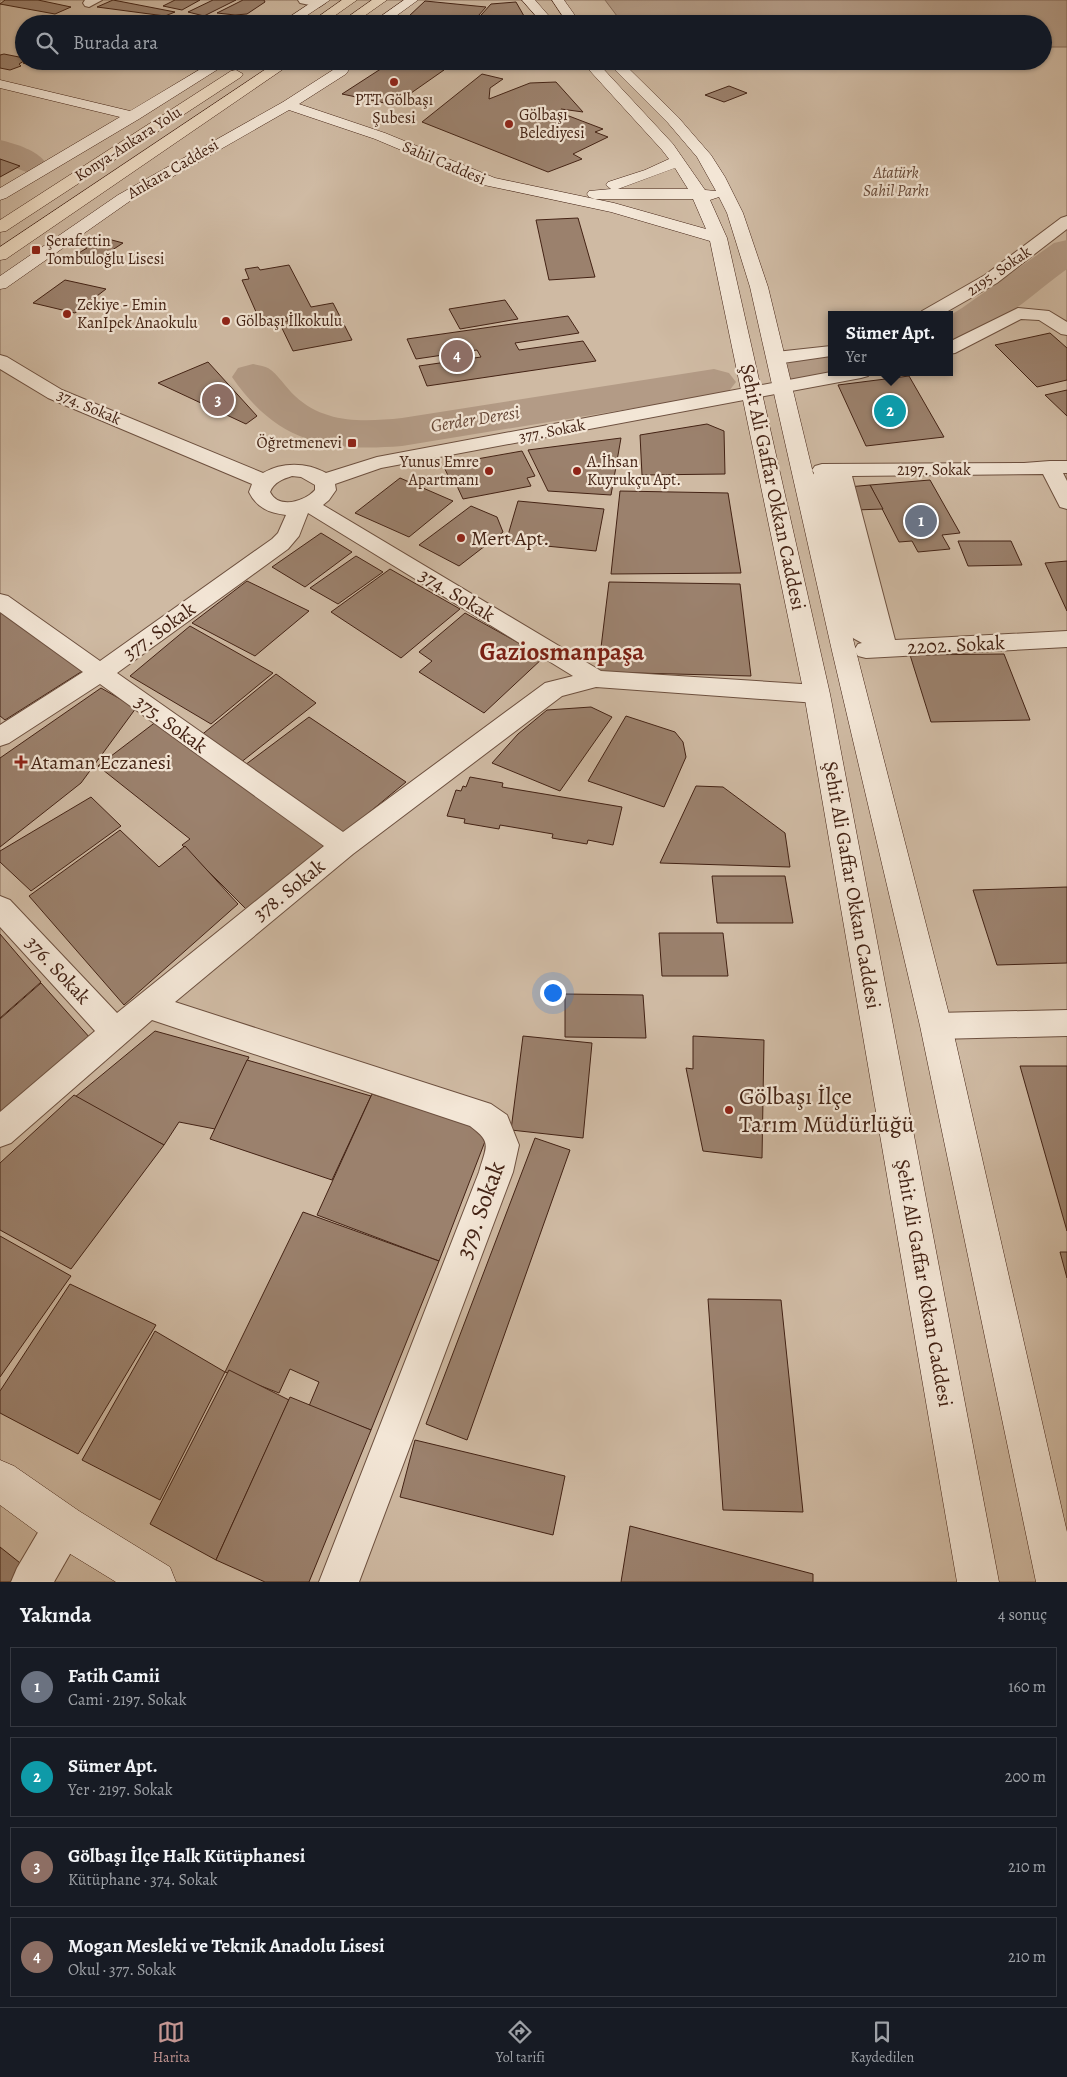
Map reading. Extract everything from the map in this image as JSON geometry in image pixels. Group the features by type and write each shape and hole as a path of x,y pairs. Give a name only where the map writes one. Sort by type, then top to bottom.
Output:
{"highway":[{"path":"328,15 351,0"},
{"path":"358,15 381,0"},
{"name":"Konya-Ankara Yolu","path":"0,227 243,70"},
{"path":"0,255 275,70"}],"street":[{"path":"304,0 322,2"},
{"path":"390,15 412,0"},
{"path":"528,0 542,15"},
{"path":"558,0 569,15"},
{"path":"301,15 322,2"},
{"path":"0,196 209,70"},
{"name":"Ankara Caddesi","path":"0,284 124,198 240,130 288,105 342,70"},
{"path":"597,70 652,127 678,161"},
{"name":"Şehit Ali Gaffar Okkan Caddesi","path":"622,70 673,120 703,155 734,208 759,287 844,651 936,1026 1057,1582"},
{"path":"0,84 134,116"},
{"path":"0,95 17,88"},
{"name":"Sahil Caddesi","path":"288,105 380,136 490,182 643,216 718,238"},
{"path":"0,196 159,124"},
{"name":"Sahil Caddesi","path":"546,194 614,185 652,173 678,161"},
{"name":"Şehit Ali Gaffar Okkan Caddesi","path":"678,161 705,205 718,238 817,694 978,1582"},
{"path":"546,194 734,208"},
{"path":"705,205 711,195 734,208"},
{"name":"2195. Sokak","path":"935,311 991,279 1067,221"},
{"path":"953,347 1018,313 1043,315 1067,330"},
{"path":"776,358 828,350"},
{"name":"374. Sokak","path":"0,361 55,394 264,481"},
{"path":"0,375 55,394"},
{"path":"783,387 840,376"},
{"name":"377. Sokak","path":"323,480 377,463 783,387"},
{"path":"1058,467 1067,503"},
{"name":"2197. Sokak","path":"801,470 1024,469 1058,467"},
{"path":"291,470 311,472 323,480 325,488 322,495 304,506 288,509 269,505 262,500 259,494 264,481 271,476 291,470"},
{"path":"841,475 883,641 869,637 859,631 822,476 841,475"},
{"name":"377. Sokak","path":"0,737 100,673 280,544 288,536 304,506"},
{"name":"374. Sokak","path":"304,506 596,679 817,694"},
{"name":"375. Sokak","path":"0,601 343,846"},
{"name":"2202. Sokak","path":"844,651 1067,639"},
{"name":"378. Sokak","path":"0,1132 116,1032 343,846 554,689 596,679"},
{"name":"376. Sokak","path":"0,908 116,1032"},
{"name":"379. Sokak","path":"148,1006 480,1114 496,1126 503,1145 496,1172 339,1582"},
{"path":"936,1026 1067,1023"},
{"path":"0,1480 64,1526 155,1582"},
{"path":"31,1582 64,1526"}],"green space":[{"name":"Atatürk Sahil Parkı","path":"0,0 1067,0 1067,1582 0,1582"}],"shaded area":[{"path":"605,0 1067,0 1067,47 1052,47 1052,15 616,15"}],"building":[{"path":"5,0 38,0 71,7 55,14 0,4"},
{"path":"113,0 175,12 168,15 157,15 97,7"},
{"path":"175,0 200,0 182,10 163,6"},
{"path":"213,0 236,0 206,15 188,12"},
{"path":"243,0 264,0 265,2 247,14 217,13"},
{"path":"425,1 486,7 479,15 410,15"},
{"path":"516,2 523,15 481,15 491,4"},
{"path":"0,55 15,56 15,68 10,70 0,68"},
{"name":"PTT Gölbaşı Şubesi","path":"379,70 444,70 394,105 342,94"},
{"name":"Gölbaşı Belediyesi","path":"482,74 503,79 490,88 489,99 530,83 556,82 583,112 561,109 561,113 603,129 595,132 608,137 573,154 582,159 548,172 422,122"},
{"path":"729,86 747,93 724,102 705,95"},
{"path":"0,159 20,166 0,177"},
{"path":"578,218 595,277 549,280 536,220"},
{"path":"97,236 123,243 97,260 77,254 87,248 81,246"},
{"path":"289,265 311,307 333,303 352,340 293,351 279,322 288,321 286,317 260,321 242,280 249,279 245,269 258,267 260,270"},
{"path":"65,280 106,289 75,313 33,303"},
{"path":"505,300 518,319 460,329 449,309"},
{"path":"568,316 579,333 515,343 519,350 583,341 596,361 427,386 419,366 481,357 477,350 416,359 407,339"},
{"path":"1050,333 1067,348 1067,380 1037,387 995,345"},
{"path":"208,362 257,416 246,424 158,383"},
{"path":"909,376 944,437 866,446 838,385"},
{"path":"1067,390 1067,416 1045,395"},
{"path":"707,424 724,431 725,474 642,475 640,435"},
{"name":"A.İhsan Kuyrukçu Apt.","path":"621,438 611,495 548,491 528,450"},
{"name":"Yunus Emre Apartmanı","path":"522,451 535,476 527,478 531,486 463,499 457,486 453,486 443,465"},
{"path":"400,478 453,501 409,537 355,513"},
{"path":"930,480 960,533 942,535 950,549 918,552 912,541 899,542 870,485"},
{"path":"870,485 883,509 855,510 848,487"},
{"path":"620,491 728,493 741,573 611,574"},
{"path":"518,501 604,509 596,551 506,542"},
{"name":"Mert Apt.","path":"471,506 497,517 503,532 459,566 419,545"},
{"path":"321,533 352,552 305,587 272,567"},
{"path":"958,541 1011,541 1022,565 968,566"},
{"path":"356,556 383,572 338,604 310,588"},
{"path":"1067,561 1067,611 1045,563"},
{"path":"390,569 460,609 401,658 331,612"},
{"path":"247,581 309,611 255,656 192,623"},
{"path":"609,582 740,584 751,676 598,672"},
{"path":"0,607 84,670 5,720 0,716"},
{"path":"465,613 544,657 484,713 419,672 432,661 419,652"},
{"path":"190,626 273,673 211,724 130,676"},
{"path":"1004,654 1030,720 931,722 910,655"},
{"path":"276,674 316,703 235,767 199,737"},
{"path":"101,688 136,708 81,783 0,847 0,758"},
{"path":"591,707 612,717 560,791 492,763 518,734 547,710"},
{"path":"626,716 675,732 683,742 686,757 664,807 588,781"},
{"path":"309,717 406,782 343,834 245,765"},
{"path":"157,721 327,843 247,910 182,845 190,839 98,766"},
{"path":"470,777 503,783 502,787 622,807 613,845 588,840 587,844 552,838 553,834 500,825 499,829 464,823 465,819 447,816 456,790 461,791 463,786 466,787"},
{"path":"696,786 723,787 785,833 790,867 660,863"},
{"path":"91,797 121,826 31,891 0,862 0,851"},
{"path":"120,830 159,867 185,846 238,904 124,1005 29,896"},
{"path":"712,876 785,876 793,923 717,923"},
{"path":"1067,887 1067,963 997,965 973,890"},
{"path":"659,933 723,933 728,976 662,976"},
{"path":"0,934 41,982 0,1018"},
{"path":"41,983 91,1039 0,1117 0,1019"},
{"path":"565,994 643,995 646,1038 565,1037"},
{"path":"155,1031 249,1057 215,1129 179,1122 164,1145 75,1097"},
{"path":"523,1036 592,1043 583,1138 511,1130"},
{"name":"Gölbaşı İlçe Tarım Müdürlüğü","path":"693,1036 764,1040 762,1158 703,1151 686,1068 693,1069"},
{"path":"247,1060 371,1096 332,1180 210,1139"},
{"path":"1020,1066 1067,1066 1067,1231"},
{"path":"372,1094 489,1131 439,1261 317,1215"},
{"path":"74,1095 164,1145 71,1269 0,1230 0,1163"},
{"path":"535,1138 570,1150 467,1440 426,1424"},
{"path":"303,1212 439,1261 371,1430 309,1406 319,1382 290,1369 279,1393 225,1372"},
{"path":"0,1236 71,1276 0,1377"},
{"path":"1060,1252 1067,1252 1067,1278"},
{"path":"70,1284 156,1325 78,1454 0,1413 0,1391"},
{"path":"708,1299 781,1300 803,1512 723,1510"},
{"path":"155,1331 225,1372 160,1500 82,1460"},
{"path":"229,1370 289,1400 216,1560 150,1524"},
{"path":"290,1397 371,1430 309,1582 265,1582 216,1560"},
{"path":"415,1440 565,1476 553,1535 400,1497"},
{"path":"630,1526 813,1574 813,1582 621,1582"},
{"path":"0,1547 34,1574 28,1582 0,1582"}],"waterway":[{"name":"Gerder Deresi","path":"0,150 29,163"},
{"name":"Gerder Deresi","path":"953,330 976,317 1067,251"},
{"name":"Gerder Deresi","path":"804,370 828,366"},
{"name":"Gerder Deresi","path":"253,377 274,401 288,413 302,421 329,431 357,434 402,432 714,382"}],"place":[{"name":"PTT Gölbaşı Şubesi","path":"394,82"},
{"name":"Gölbaşı Belediyesi","path":"509,124"},
{"name":"Şerafettin Tombuloğlu Lisesi","path":"36,250"},
{"name":"Zekiye - Emin KanIpek Anaokulu","path":"67,314"},
{"name":"Gölbaşı İlkokulu","path":"226,321"},
{"name":"Mogan Mesleki ve Teknik Anadolu Lisesi","path":"457,356"},
{"name":"Gölbaşı İlçe Halk Kütüphanesi","path":"218,400"},
{"name":"Sümer Apt.","path":"890,411"},
{"name":"Öğretmenevi","path":"352,443"},
{"name":"Yunus Emre Apartmanı","path":"489,471"},
{"name":"A.İhsan Kuyrukçu Apt.","path":"577,471"},
{"name":"Fatih Camii","path":"921,521"},
{"name":"Mert Apt.","path":"461,538"},
{"name":"Ataman Eczanesi","path":"21,762"},
{"name":"Gölbaşı İlçe Tarım Müdürlüğü","path":"729,1110"}],"district":[{"name":"Gaziosmanpaşa","path":"562,652"}]}
